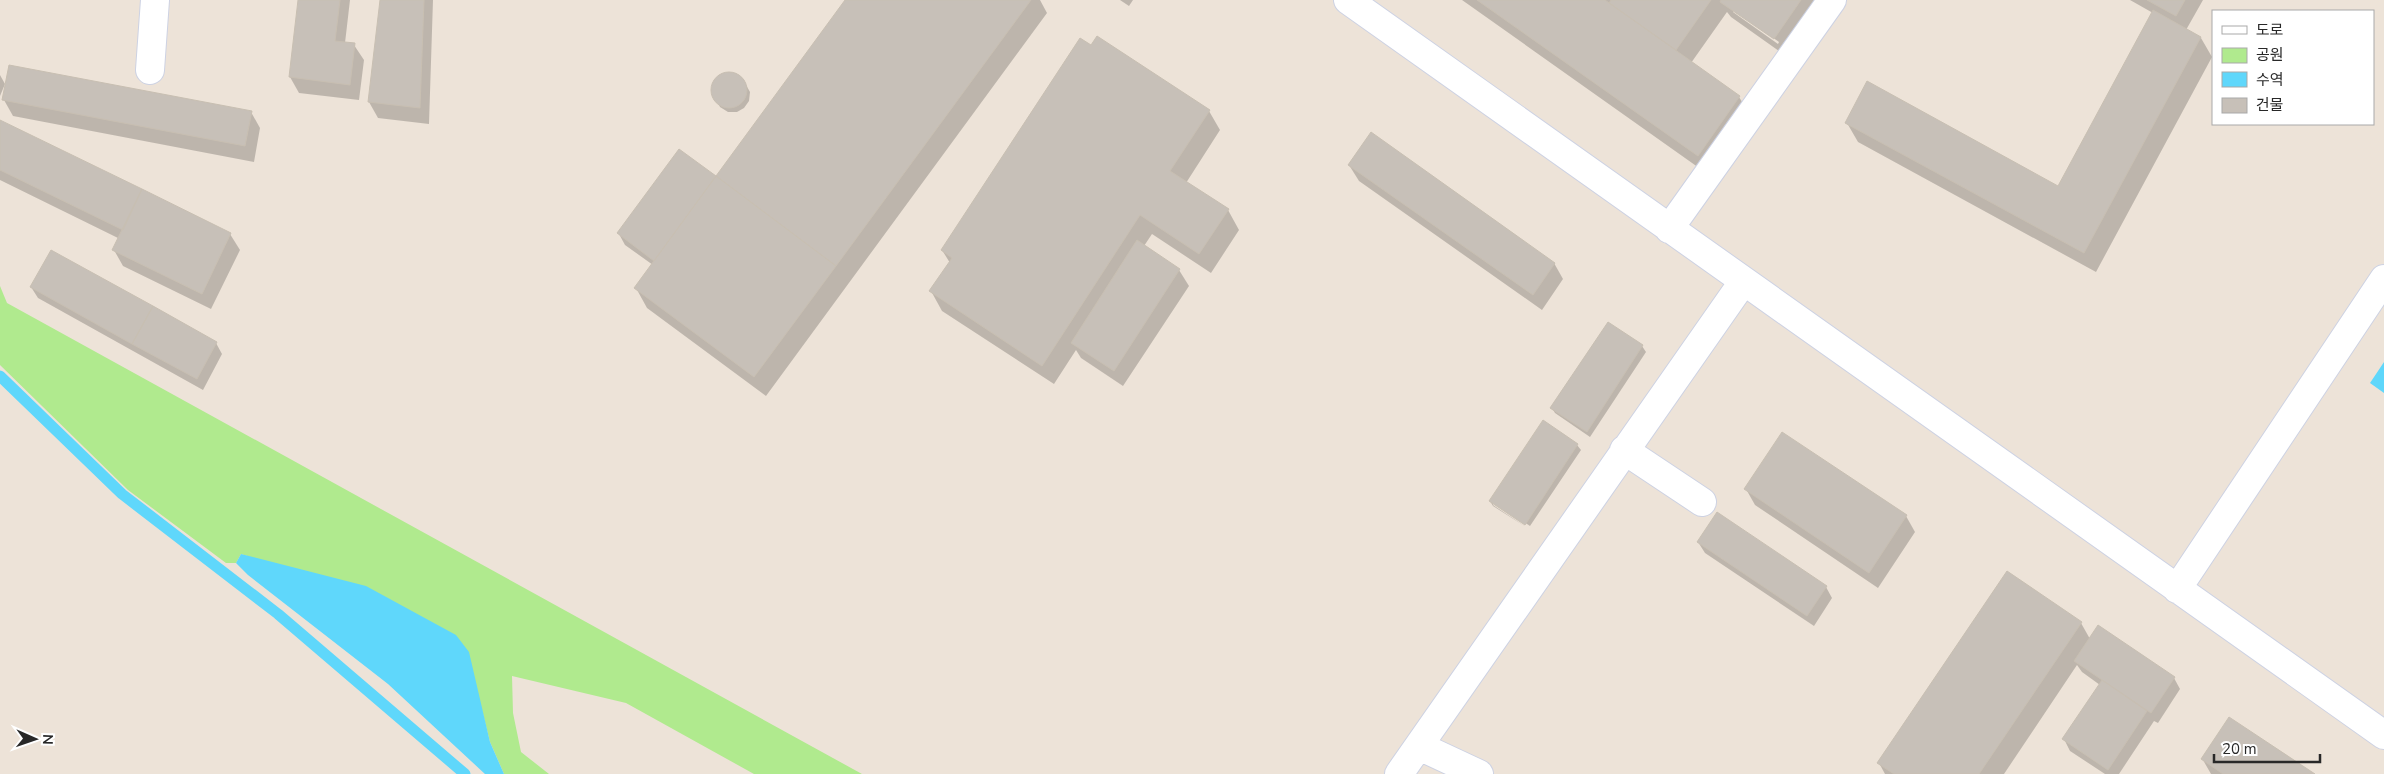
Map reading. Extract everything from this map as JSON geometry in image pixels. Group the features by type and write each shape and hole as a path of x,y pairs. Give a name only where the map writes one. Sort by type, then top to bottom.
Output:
{"lane":[{"path":"150,70 155,0"},
{"path":"1669,229 1832,0"},
{"path":"1358,3 1743,282 2384,735"},
{"path":"2177,589 2384,278"},
{"path":"1399,774 1743,282"},
{"path":"1624,450 1702,502"},
{"path":"1419,746 1479,774"}],"green space":[{"path":"0,286 7,303 862,774 754,774 626,703 512,676 513,713 521,752 549,774 504,774 490,742 482,710 270,563 241,554 236,563 226,563 128,490 0,365"}],"water":[{"path":"2384,362 2384,393 2370,383"},
{"path":"241,554 366,586 456,635 469,652 490,742 504,774 485,774 388,684 248,575 236,563"}],"building":[{"path":"298,0 340,0 335,41 355,43 350,85 289,77"},
{"path":"380,0 424,0 420,108 368,102"},
{"path":"845,0 1031,0 836,266 716,176"},
{"path":"1477,0 1605,0 1740,96 1698,156"},
{"path":"1611,0 1711,0 1676,50 1609,3"},
{"path":"1721,0 1801,0 1774,39 1720,2"},
{"path":"2147,0 2185,0 2176,16"},
{"path":"2153,10 2201,37 2084,253 1845,123 1867,81 2058,186"},
{"path":"1097,36 1210,110 1170,171 1229,209 1199,254 1140,215 1042,366 929,291 952,258 941,250 1080,38 1091,45"},
{"path":"9,65 252,111 245,146 2,100"},
{"path":"729,72 742,77 747,90 742,103 729,108 716,103 711,90 716,77"},
{"path":"0,120 142,189 123,230 0,170"},
{"path":"1371,132 1555,263 1533,295 1348,165"},
{"path":"679,149 716,176 654,261 617,233"},
{"path":"716,176 836,266 754,377 634,288"},
{"path":"142,189 231,233 202,294 112,250"},
{"path":"1137,240 1180,269 1114,371 1071,343"},
{"path":"51,250 153,306 132,344 30,287"},
{"path":"153,306 217,342 197,379 132,344"},
{"path":"1608,322 1643,345 1587,432 1550,408"},
{"path":"1543,420 1578,444 1525,525 1489,501"},
{"path":"1782,432 1907,515 1869,573 1744,489"},
{"path":"1717,512 1827,586 1807,616 1697,542"},
{"path":"2007,571 2082,622 1979,774 1894,774 1877,763"},
{"path":"2098,625 2175,677 2151,713 2074,661"},
{"path":"2102,680 2147,711 2108,770 2062,739"},
{"path":"2229,717 2315,774 2223,774 2201,759"}],"waterway":[{"path":"0,376 122,494 278,614 465,774"}]}
